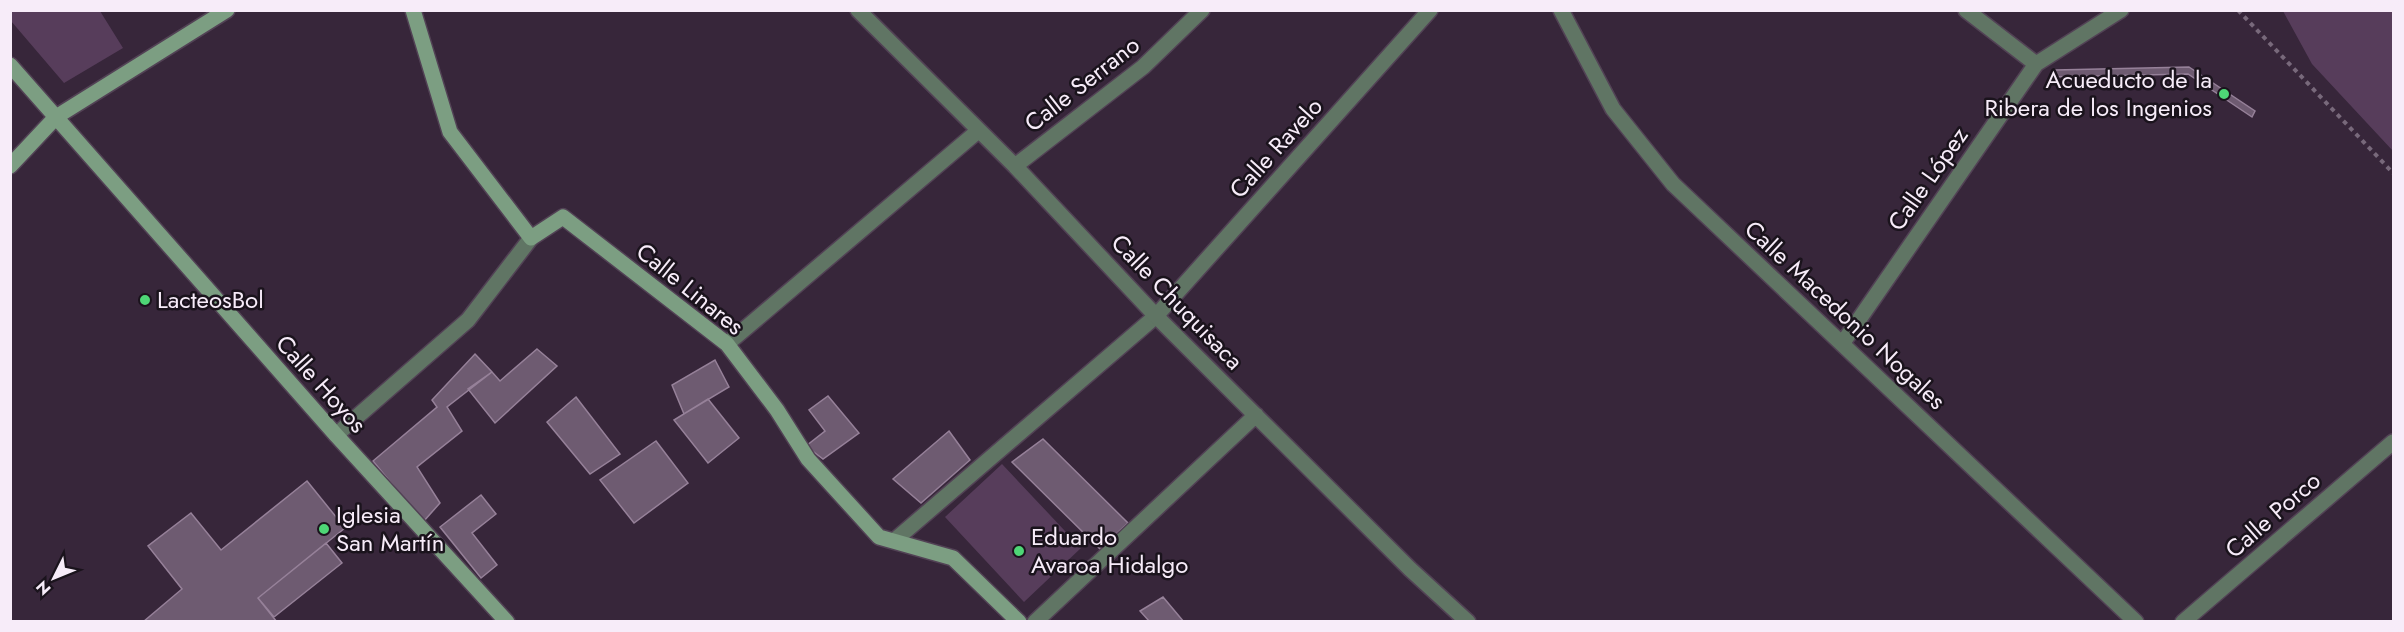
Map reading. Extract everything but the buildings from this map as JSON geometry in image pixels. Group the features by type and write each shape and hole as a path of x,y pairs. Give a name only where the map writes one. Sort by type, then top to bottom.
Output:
{"main road":[{"path":"10,166 56,117 227,10"},
{"path":"413,10 450,132 531,238"},
{"name":"Calle Hoyos","path":"10,65 336,435 507,621"},
{"name":"Calle Linares","path":"531,238 563,217 727,344 777,410 808,459 879,537 953,558 1019,621"}],"street":[{"name":"Calle Chuquisaca","path":"858,10 1015,165 1156,316 1410,569 1468,621"},
{"name":"Calle Serrano","path":"1015,165 1143,67 1202,10"},
{"name":"Calle Ravelo","path":"895,540 1156,316 1430,10"},
{"name":"Calle Macedonio Nogales","path":"1561,10 1613,109 1673,184 2136,621"},
{"path":"1966,10 2036,64"},
{"name":"Calle López","path":"1842,344 2036,64 2121,10"},
{"path":"727,344 978,131"},
{"path":"336,435 468,320 531,238"},
{"path":"1035,621 1256,415"},
{"name":"Calle Porco","path":"2183,621 2393,442"}],"path":[{"path":"2238,10 2394,174"},
{"path":"2388,169 2394,162"}],"shaded area":[{"path":"10,11 100,11 123,48 64,83 11,21"},
{"path":"2283,11 2393,11 2393,151 2312,64"},
{"path":"1002,464 1081,548 1024,602 945,517"}],"place":[{"name":"Acueducto de la Ribera de los Ingenios","path":"2224,94"},
{"name":"LacteosBol","path":"145,300"},
{"name":"Iglesia San Martín","path":"324,529"},
{"name":"Eduardo Avaroa Hidalgo","path":"1019,551"}]}
